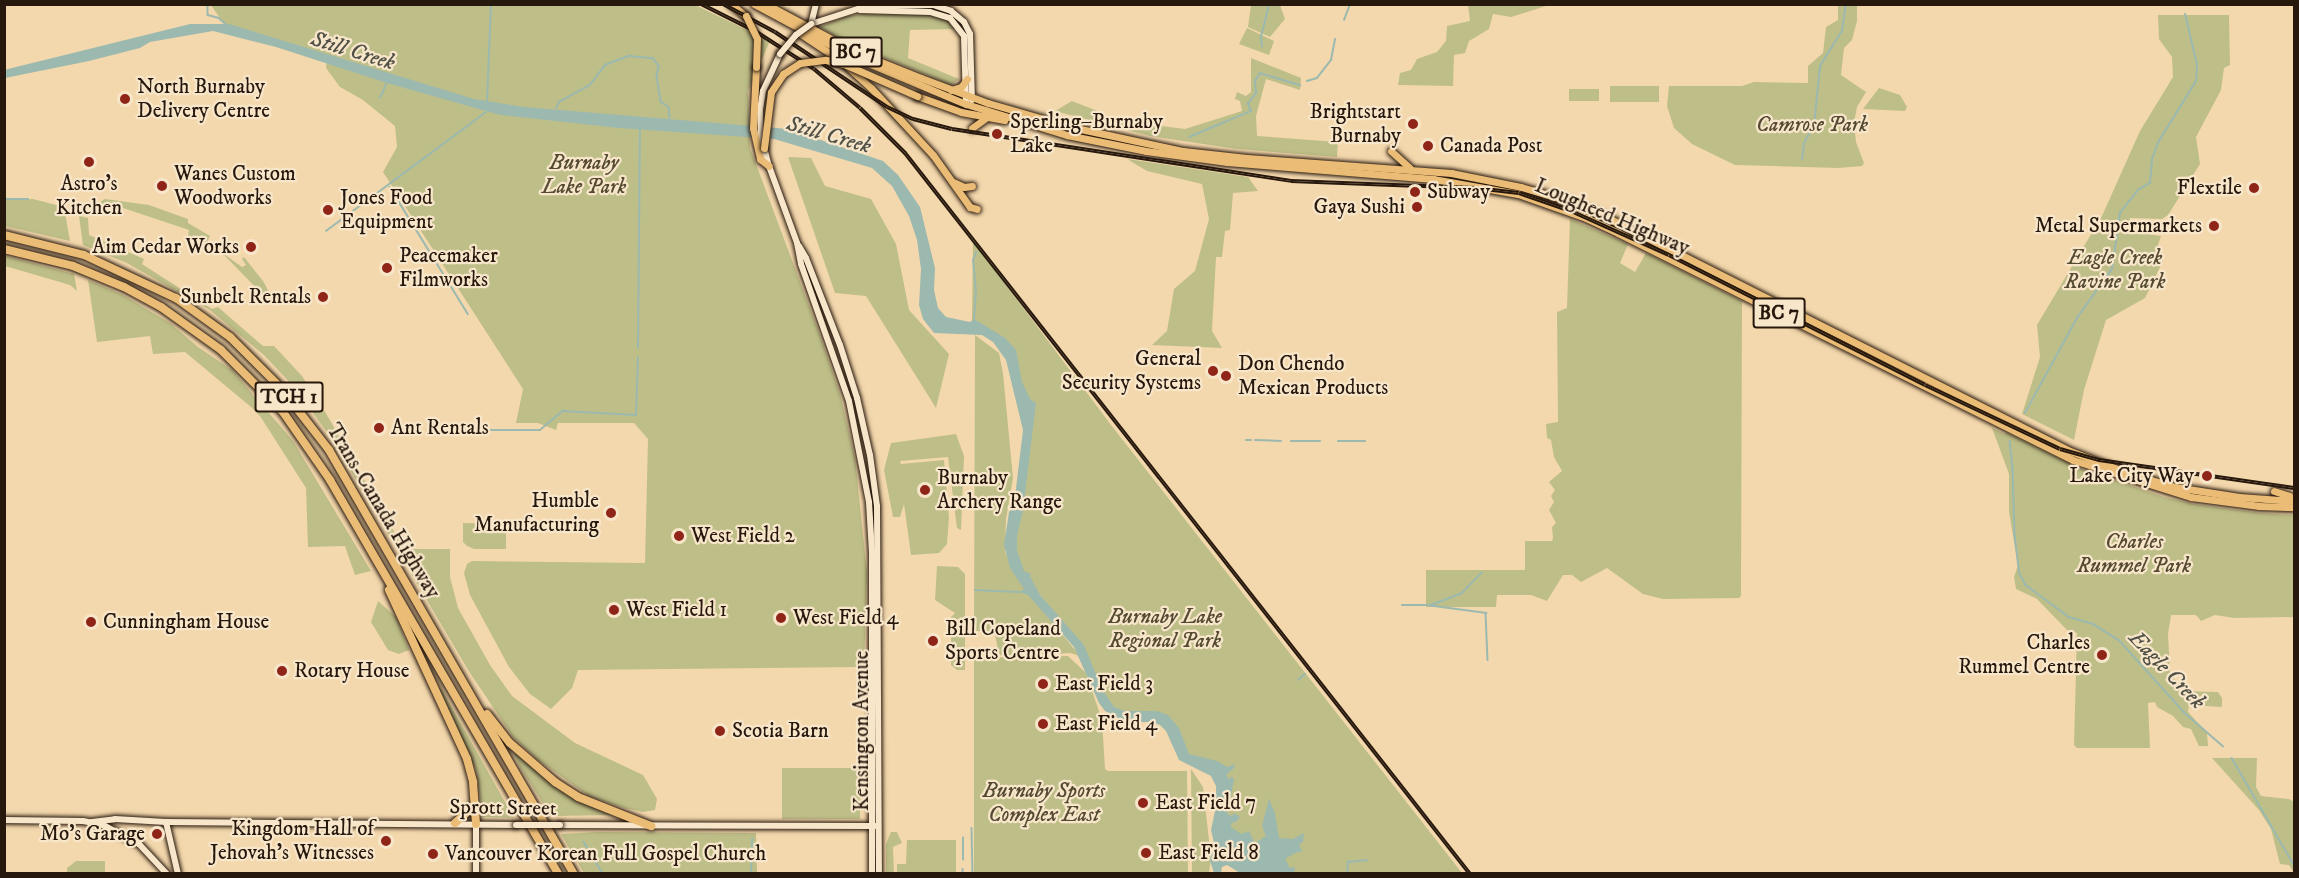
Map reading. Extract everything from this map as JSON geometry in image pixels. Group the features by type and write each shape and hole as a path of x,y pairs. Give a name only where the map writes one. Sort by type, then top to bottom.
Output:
{"highway":[{"name":"Trans-Canada Highway","path":"4,235 78,252 148,283 204,317 256,361 303,414 329,450 574,873"},
{"name":"Trans-Canada Highway","path":"4,249 73,266 124,287 162,307 221,350 269,397 302,436 558,873"},
{"path":"384,574 391,599 467,759 473,782 476,824"},
{"path":"474,698 510,743 555,782 578,797 651,826"},
{"path":"455,823 475,805"}],"main road":[{"path":"731,4 746,16 757,39 753,128 760,159 769,166"},
{"name":"Lougheed Highway","path":"754,4 851,56 969,105 1017,121 1146,151 1227,162 1456,181 1518,194 1586,218 1678,262 2073,460 2192,497 2261,506 2295,507"},
{"name":"Lougheed Highway","path":"766,4 856,52 970,97 1055,123 1147,145 1247,158 1410,168 1479,177 1562,199 1608,218 2070,451 2128,473 2196,491 2295,498"},
{"path":"813,22 816,4"},
{"name":"Kensington Avenue","path":"879,873 875,826 872,552 869,502 849,401 769,166 764,148 760,110 769,74 785,46 813,22 861,7 933,5 951,11 962,25"},
{"name":"Kensington Avenue","path":"861,7 943,14 962,25"},
{"path":"782,20 860,76 933,155 970,207 977,209"},
{"path":"962,25 970,97"},
{"path":"962,25 971,40 969,105"},
{"path":"764,148 771,92 783,74 801,63 826,60 838,62 917,96 986,118 1017,121"},
{"path":"951,90 961,87 967,79"},
{"path":"972,128 986,118"},
{"path":"1391,151 1410,168"},
{"path":"953,182 969,186"},
{"path":"2274,491 2282,496 2295,498"},
{"name":"Sprott Street","path":"92,822 115,819 166,822 875,826"},
{"path":"4,820 92,822 114,829 139,844 167,873"},
{"path":"114,829 127,821"},
{"path":"166,822 178,873"},
{"path":"476,824 476,873"},
{"name":"Kensington Avenue","path":"872,873 875,826"}],"green space":[{"name":"Burnaby Lake Park","path":"211,5 695,5 770,41 748,91 750,148 840,394 855,458 867,573 864,667 578,670 572,688 551,709 530,694 509,667 470,595 464,573 467,564 472,561 645,563 648,439 634,423 558,423 556,430 538,423 516,423 523,389 383,172 397,147 395,126 363,100 340,87 326,68 327,57 226,27"},
{"path":"1251,5 1280,5 1285,19 1270,37 1248,27"},
{"path":"1468,5 1549,5 1511,17 1493,14 1489,29 1469,41 1465,53 1454,55 1453,86 1398,85 1400,73 1411,70 1417,59 1437,52 1446,41 1447,26 1470,21"},
{"name":"Camrose Park","path":"1838,5 1857,5 1857,21 1852,40 1844,48 1841,75 1866,92 1857,107 1854,123 1856,142 1864,163 1862,166 1839,168 1735,165 1692,144 1674,128 1667,106 1669,86 1742,86 1754,82 1808,83 1808,66 1823,53 1826,27 1838,20"},
{"path":"863,14 933,15 945,19 956,29 910,30 908,58 959,79 951,85 856,46 819,27 847,16"},
{"name":"Eagle Creek Ravine Park","path":"2158,15 2229,15 2230,65 2224,68 2221,90 2196,137 2200,164 2168,215 2162,219 2130,218 2126,231 2161,236 2158,245 2163,261 2145,298 2106,320 2084,390 2074,440 2022,414 2040,357 2037,325 2102,216 2140,131 2173,77 2172,57 2159,39"},
{"path":"1247,28 1274,41 1269,55 1239,44"},
{"path":"1251,58 1301,78 1300,90 1266,79 1256,116 1257,136 1338,142 1337,157 1237,149 1150,136 1055,111 1072,101 1105,114 1106,119 1185,129 1242,111 1240,101 1235,99 1237,92 1246,96 1251,92"},
{"path":"1610,86 1659,86 1659,102 1610,102"},
{"path":"1879,88 1900,95 1907,107 1905,111 1863,109"},
{"path":"1569,89 1599,89 1599,101 1569,101"},
{"path":"788,157 811,158 825,186 871,199 896,244 909,310 949,354 936,408 866,296 835,293"},
{"path":"1127,159 1248,177 1258,191 1233,193 1230,230 1225,231 1222,257 1216,257 1212,331 1222,348 1152,345 1167,331 1174,289 1195,271 1209,219 1202,184 1147,171"},
{"path":"33,199 64,207 70,241 5,226 5,200"},
{"path":"105,199 149,205 188,219 188,223 210,236 207,242 242,267 246,265 242,259 244,257 263,281 274,301 269,301 225,256 187,243 189,230 123,208 102,204 92,207"},
{"path":"79,216 88,218 89,235 144,259 142,264 212,309 218,307 263,346 274,346 302,376 327,415 404,549 450,549 450,577 458,608 490,665 512,696 575,743 643,775 657,799 655,810 643,812 624,808 589,796 537,759 513,737 470,673 330,436 293,386 265,356 210,310 127,263 83,245"},
{"path":"1570,219 1628,244 1620,263 1635,272 1646,253 1742,301 1741,596 1739,598 1663,599 1643,594 1607,568 1581,582 1572,575 1563,575 1547,601 1531,595 1497,595 1496,607 1426,607 1426,570 1525,570 1525,541 1552,541 1552,527 1556,523 1549,510 1554,502 1551,496 1555,490 1549,482 1562,471 1554,457 1551,440 1547,438 1546,424 1558,422 1557,312 1567,308"},
{"name":"Burnaby Lake Regional Park","path":"973,241 1111,425 1462,873 1255,873 1228,832 1224,771 1189,756 1173,726 1111,707 1081,643 1047,605 1016,561 1015,529 1033,414 1009,346 972,321"},
{"path":"5,256 74,274 77,291 70,285 5,266"},
{"path":"88,280 123,295 170,323 198,347 232,370 293,441 371,571 355,575 345,546 308,547 306,488 260,416 251,407 185,352 153,354 150,336 97,342"},
{"path":"975,335 999,353 1003,373 1013,478 1006,519 1005,552 1021,584 1080,656 1070,653 1006,657 999,654 995,635 986,631 974,631"},
{"name":"Charles Rummel Park","path":"1992,428 2079,468 2164,497 2193,504 2294,515 2294,617 2234,618 2215,615 2201,621 2196,615 2171,615 2168,634 2170,672 2182,691 2218,692 2222,698 2222,707 2189,705 2188,712 2207,733 2208,746 2199,746 2191,729 2183,727 2173,716 2157,707 2155,702 2148,703 2150,748 2077,748 2074,745 2077,633 2067,630 2037,599 2016,589 2014,577 2018,565 2009,512 2009,474"},
{"path":"956,434 964,456 961,530 957,528 948,457 900,461 901,464 944,460 949,517 947,544 939,553 911,555 904,504 900,517 893,517 884,470 891,443"},
{"path":"463,523 506,524 506,549 474,549 467,546 463,542"},
{"path":"937,566 958,567 965,574 965,670 957,670 951,665 951,617 955,613 935,600"},
{"path":"378,601 396,617 409,650 399,654 388,650 371,622"},
{"name":"Burnaby Sports Complex East","path":"1068,656 1086,673 1102,720 1105,769 1108,771 1187,771 1188,873 974,873 974,658"},
{"path":"435,686 442,690 514,818 483,817 476,770"},
{"path":"516,753 574,799 614,815 551,816 520,767 514,754"},
{"path":"2212,758 2257,758 2256,787 2261,796 2289,799 2294,802 2294,873 2289,865 2280,864 2271,829 2259,810"},
{"path":"782,768 860,768 860,819 782,819"},
{"path":"1191,769 1203,787 1211,858 1209,873 1192,873"},
{"path":"597,832 756,833 757,873 584,873 561,834"},
{"path":"891,832 897,832 902,843 893,847 894,873 886,873 886,844"},
{"path":"907,840 956,840 956,873 897,873 897,864 906,864"},
{"path":"76,861 105,861 105,873 67,873 67,868"}],"water":[{"path":"190,24 229,24 474,99 524,107 788,129 883,161 898,175 920,207 935,268 934,290 938,308 946,317 970,322 974,319 1005,338 1016,350 1022,382 1030,399 1036,403 1023,510 1017,536 1017,550 1024,571 1031,574 1040,595 1084,645 1102,689 1114,707 1125,711 1157,711 1168,715 1179,728 1189,754 1217,761 1227,767 1235,764 1227,774 1228,779 1232,777 1234,779 1230,802 1232,804 1227,814 1232,816 1234,813 1240,817 1236,822 1231,823 1231,827 1241,834 1249,831 1255,843 1266,836 1262,826 1269,799 1275,813 1279,838 1293,839 1304,833 1303,842 1299,844 1302,852 1297,852 1285,859 1290,868 1295,867 1294,873 1240,873 1227,865 1222,867 1221,873 1214,873 1210,861 1214,843 1211,830 1216,806 1216,786 1211,776 1179,760 1166,731 1160,725 1152,722 1126,722 1105,711 1099,703 1074,647 1028,595 1019,592 1024,589 1010,568 1004,545 1009,512 1014,505 1023,430 1006,360 993,342 982,335 934,333 923,319 919,305 921,269 917,240 909,216 892,186 872,168 774,139 619,128 500,115 387,83 276,47 213,31 150,42 140,48 89,61 5,78 4,70"}],"waterway":[{"path":"208,4 208,15 219,18 226,24"},
{"path":"487,102 491,4"},
{"path":"1262,47 1261,37 1269,4"},
{"path":"1344,20 1350,4"},
{"path":"1802,160 1804,143 1814,126 1820,66 1842,31 1846,4"},
{"name":"Eagle Creek","path":"2025,413 2077,318 2112,269 2120,213 2138,190 2150,183 2152,159 2159,141 2196,81 2197,65 2185,14"},
{"path":"1307,81 1317,78 1331,60 1335,39"},
{"path":"556,108 559,102 590,85 605,65 629,56 653,58 659,66 657,76 661,102 669,107 670,118"},
{"path":"1189,137 1251,111 1248,104 1256,93 1255,81 1260,73 1300,85"},
{"name":"Still Creek","path":"380,98 387,82"},
{"path":"326,231 486,112"},
{"path":"638,348 640,130"},
{"path":"390,187 468,314"},
{"path":"4,199 28,199"},
{"path":"974,319 976,293 973,260 976,253"},
{"path":"461,430 540,430 563,411 636,415 638,358"},
{"path":"1246,440 1251,440"},
{"path":"1255,440 1281,441"},
{"path":"1291,441 1320,441"},
{"path":"1338,441 1365,441"},
{"name":"Eagle Creek","path":"2010,441 2015,535 2020,574 2026,585 2069,617 2093,624 2119,640 2184,712 2223,746"},
{"path":"1431,605 1462,593 1481,573"},
{"path":"975,590 1019,592"},
{"path":"1402,605 1426,605"},
{"path":"1427,605 1486,613 1488,660"},
{"path":"1298,680 1305,674"},
{"name":"Eagle Creek","path":"2232,758 2294,865"},
{"path":"972,828 973,874"},
{"path":"963,838 963,860"},
{"path":"751,874 752,839"},
{"path":"584,842 603,874"},
{"path":"1347,874 1348,862 1367,860"},
{"path":"963,869 963,874"}],"railway":[{"path":"701,4 755,31 814,69 860,108 905,153 1470,874"},
{"path":"723,4 775,32 887,107 913,119 952,129 1291,181 1476,188 1519,193 1571,211 1669,255 1925,385 2060,449 2099,460 2294,488"}],"place":[{"name":"North Burnaby Delivery Centre","path":"125,99"},
{"name":"Brightstart Burnaby","path":"1413,124"},
{"name":"Sperling–Burnaby Lake","path":"997,134"},
{"name":"Canada Post","path":"1428,146"},
{"name":"Astro's Kitchen","path":"89,162"},
{"name":"Wanes Custom Woodworks","path":"162,186"},
{"name":"Flextile","path":"2254,188"},
{"name":"Subway","path":"1415,192"},
{"name":"Gaya Sushi","path":"1417,207"},
{"name":"Jones Food Equipment","path":"328,210"},
{"name":"Metal Supermarkets","path":"2214,226"},
{"name":"Aim Cedar Works","path":"251,247"},
{"name":"Peacemaker Filmworks","path":"387,268"},
{"name":"Sunbelt Rentals","path":"323,297"},
{"name":"General Security Systems","path":"1213,371"},
{"name":"Don Chendo Mexican Products","path":"1226,376"},
{"name":"Ant Rentals","path":"379,428"},
{"name":"Lake City Way","path":"2207,476"},
{"name":"Burnaby Archery Range","path":"925,490"},
{"name":"Humble Manufacturing","path":"611,513"},
{"name":"West Field 2","path":"679,536"},
{"name":"West Field 1","path":"614,610"},
{"name":"West Field 4","path":"781,618"},
{"name":"Cunningham House","path":"91,622"},
{"name":"Bill Copeland Sports Centre","path":"933,641"},
{"name":"Charles Rummel Centre","path":"2102,655"},
{"name":"Rotary House","path":"282,671"},
{"name":"East Field 3","path":"1043,684"},
{"name":"East Field 4","path":"1043,724"},
{"name":"Scotia Barn","path":"720,731"},
{"name":"East Field 7","path":"1143,803"},
{"name":"Mo's Garage","path":"157,834"},
{"name":"Kingdom Hall of Jehovah's Witnesses","path":"386,841"},
{"name":"East Field 8","path":"1146,853"},
{"name":"Vancouver Korean Full Gospel Church","path":"433,854"}]}
